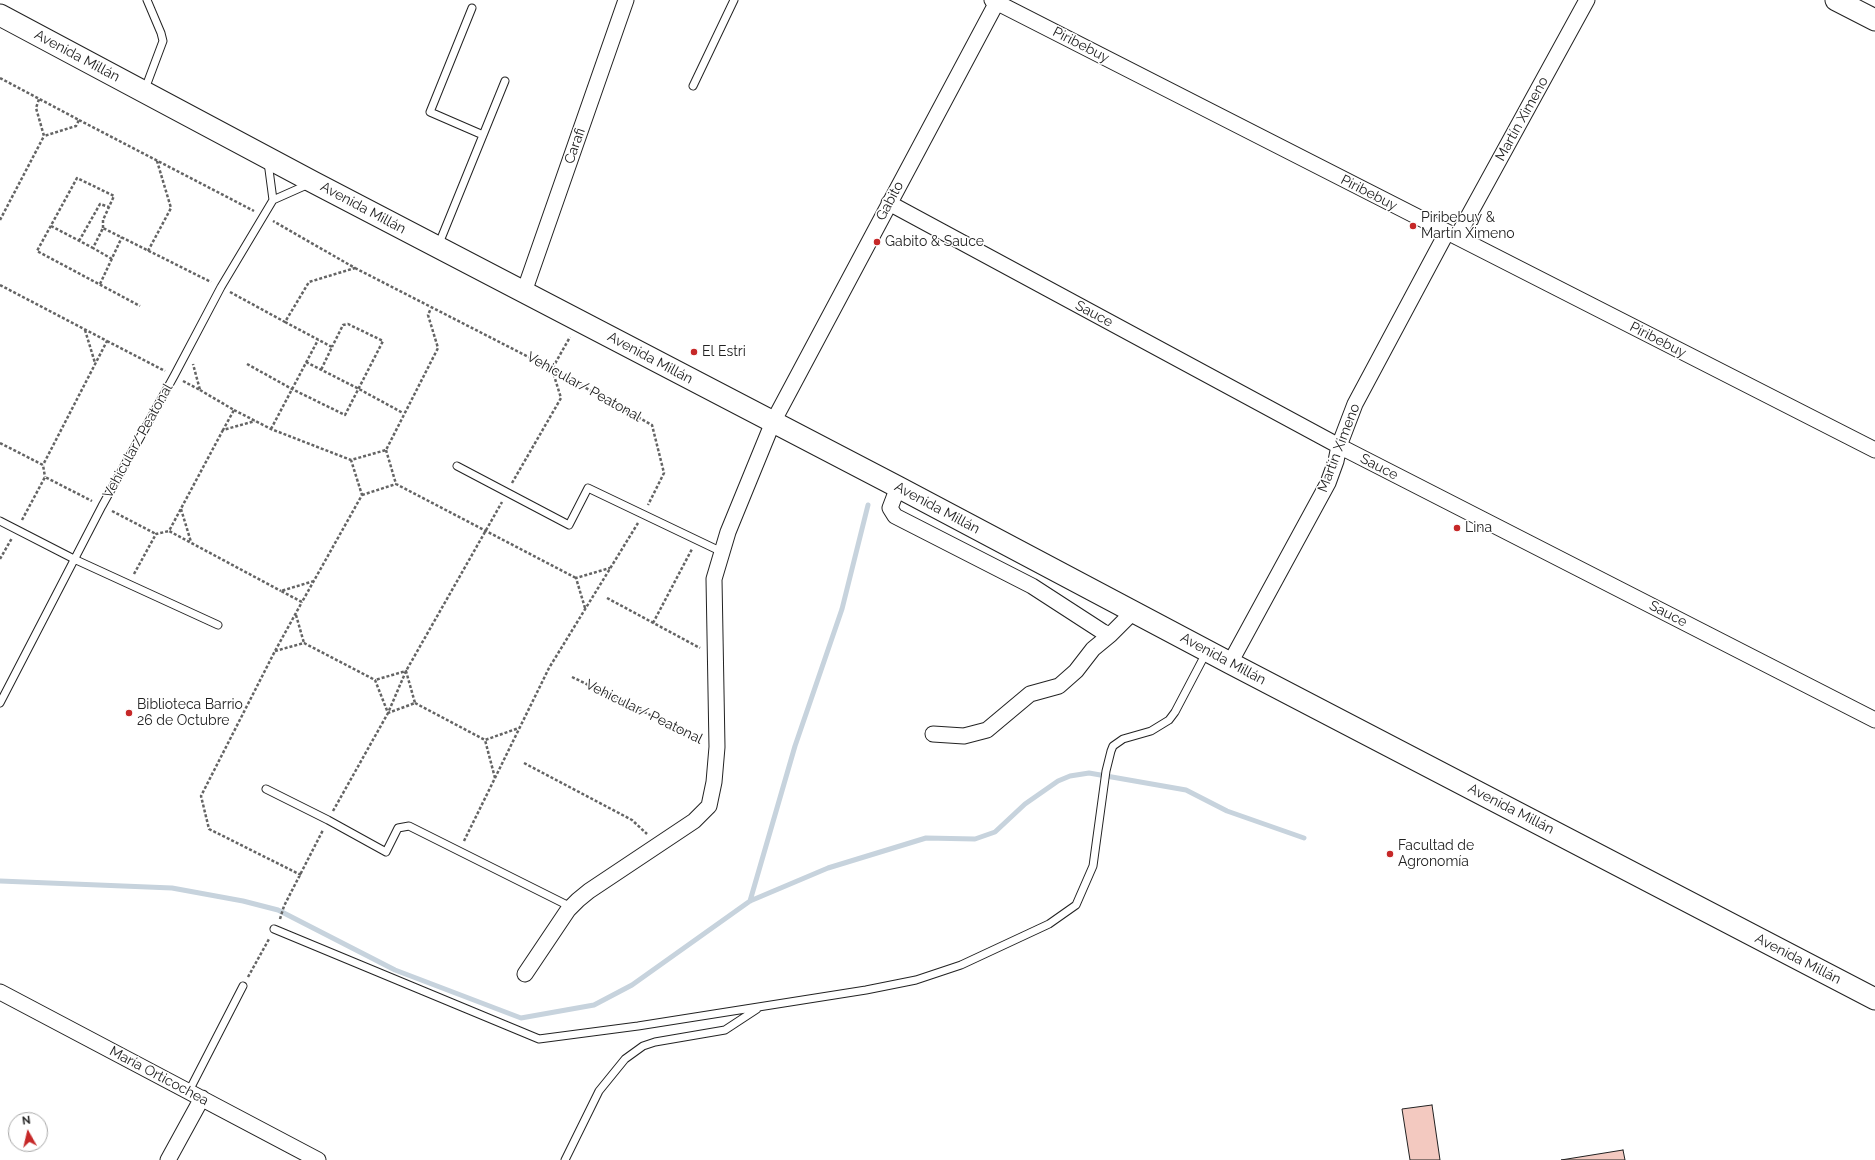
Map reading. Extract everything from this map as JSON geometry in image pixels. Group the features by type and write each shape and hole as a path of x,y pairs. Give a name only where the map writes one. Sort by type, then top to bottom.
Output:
{"main road":[{"path":"1836,0 1875,20"},
{"name":"Avenida Millán","path":"0,15 267,156 313,182 898,487 1207,651 1875,999"}],"street":[{"name":"Carafi","path":"524,292 626,0"},
{"name":"Martín Ximeno","path":"1230,663 1328,483 1336,461 1339,446 1355,404 1587,0"},
{"name":"Piribebuy","path":"994,1 1875,450"},
{"name":"Gabito","path":"773,422 994,1"},
{"name":"Sauce","path":"889,203 1339,446 1875,720"},
{"name":"Vehicular/ Peatonal","path":"525,974 571,907 589,891 694,821 709,806 714,782 717,747 714,579 728,532 773,422"},
{"path":"898,487 890,508 895,516 1032,586 1110,635"},
{"path":"933,734 964,736 987,730 1030,694 1059,686 1076,671 1094,649 1133,612"},
{"name":"María Orticochea","path":"0,992 318,1160"},
{"path":"168,1160 196,1095"}],"lane":[{"path":"144,91 163,41 147,0"},
{"path":"693,86 734,0"},
{"path":"472,8 430,112 483,135"},
{"path":"438,246 506,81"},
{"path":"267,156 273,200 313,182"},
{"name":"Vehicular/ Peatonal","path":"0,703 102,506 221,287 273,200"},
{"path":"457,466 569,524 588,488 722,552"},
{"path":"0,520 74,559 218,624"},
{"path":"274,929 538,1039 638,1026 760,1007 866,990 916,980 961,965 1049,924 1076,905 1093,866 1106,772 1111,751 1118,742 1130,736 1151,731 1169,720 1176,712 1207,651"},
{"path":"266,789 328,820 386,852 398,828 409,826 460,850 571,907"},
{"path":"196,1095 243,986"},
{"path":"565,1160 599,1091 625,1059 643,1046 655,1042 725,1030 760,1007"}],"path":[{"name":"Vehicular/ Peatonal","path":"0,78 264,216 355,268 552,369 652,425 664,473 644,514 549,668 460,850"},
{"path":"0,220 44,136 36,108 38,99"},
{"path":"44,136 74,128 79,120"},
{"path":"148,251 171,208 157,161"},
{"path":"93,248 103,228 103,220 114,196 78,178 37,251 140,306"},
{"path":"79,241 100,204 108,207"},
{"path":"51,226 112,259"},
{"path":"103,228 221,287 332,347"},
{"path":"100,284 122,237"},
{"path":"285,322 309,282 355,268"},
{"path":"0,285 174,376"},
{"path":"396,484 386,450 403,413 438,348 428,315 431,308"},
{"path":"280,919 284,906 328,820 388,713 406,671 560,398 552,369 579,321"},
{"path":"247,364 292,389 345,415 383,341 348,324 343,325 321,370"},
{"path":"85,330 96,364"},
{"path":"271,429 318,340"},
{"path":"0,559 45,477 43,465 107,341"},
{"path":"189,348 200,390"},
{"path":"306,362 403,413"},
{"name":"Vehicular/ Peatonal","path":"174,376 271,429 351,460"},
{"path":"169,531 234,410"},
{"path":"223,430 255,421"},
{"path":"0,442 43,465"},
{"path":"362,495 351,460 386,450"},
{"name":"Vehicular/ Peatonal","path":"45,477 156,534"},
{"path":"301,875 209,829 201,796 275,651 362,495 396,484 576,578 610,568"},
{"path":"181,508 191,543"},
{"path":"129,584 156,534 169,531 302,602"},
{"path":"653,623 697,540"},
{"path":"576,578 585,609"},
{"path":"281,591 314,581"},
{"path":"607,598 716,656"},
{"path":"296,615 304,643"},
{"path":"275,651 304,643 374,680 388,713"},
{"path":"374,680 406,671"},
{"path":"406,671 415,703 484,740 495,779"},
{"name":"Vehicular/ Peatonal","path":"572,677 717,747"},
{"path":"388,713 415,703"},
{"path":"484,740 519,728"},
{"path":"524,763 632,820 659,845"},
{"path":"243,986 269,938"}],"building":[{"path":"1432,1105 1440,1160 1410,1160 1402,1109"},
{"path":"1623,1150 1625,1160 1561,1160"}],"waterway":[{"path":"750,901 795,746 842,609 868,505"},
{"path":"0,881 172,888 243,901 278,910 395,970 521,1018 594,1005 632,985 750,901 828,868 926,838 975,839 995,832 1025,804 1058,781 1070,776 1089,773 1186,790 1227,811 1304,838"}],"place":[{"name":"Piribebuy & Martín Ximeno","path":"1413,226"},
{"name":"Gabito & Sauce","path":"877,242"},
{"name":"El Estri","path":"694,352"},
{"name":"Lina","path":"1457,528"},
{"name":"Biblioteca Barrio 26 de Octubre","path":"129,713"},
{"name":"Facultad de Agronomía","path":"1390,854"}]}
